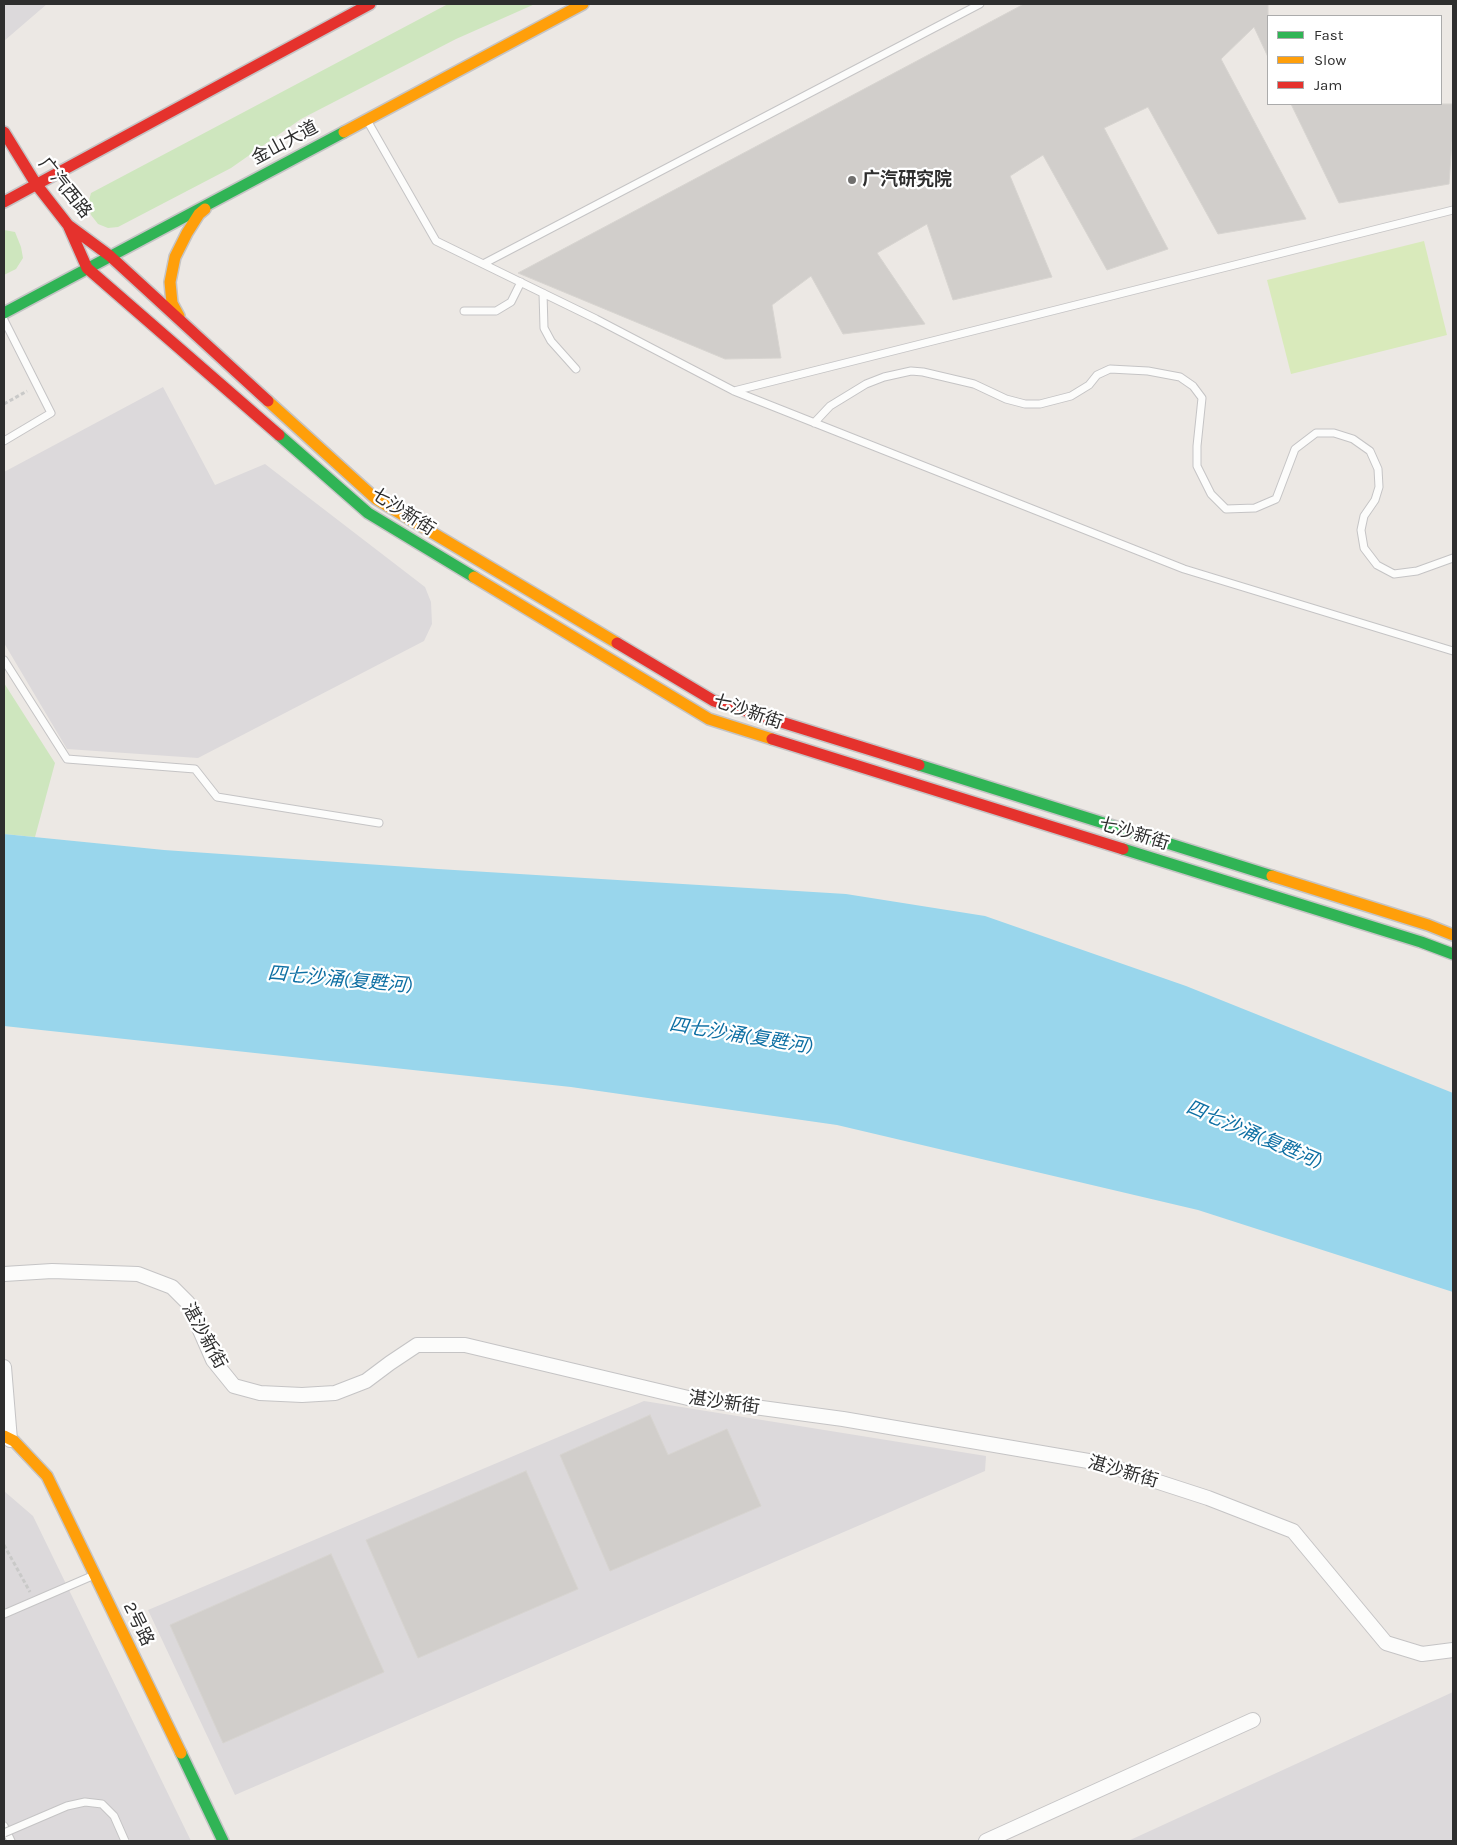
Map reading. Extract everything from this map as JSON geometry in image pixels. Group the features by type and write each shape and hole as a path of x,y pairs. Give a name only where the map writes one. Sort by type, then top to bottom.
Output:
{"street":[{"path":"4,202 370,4"},
{"name":"金山大道","path":"4,314 217,198 583,4"},
{"name":"广汽西路","path":"4,132 36,184 68,226 110,256"},
{"path":"183,322 172,303 170,282 175,257 199,214 217,198"},
{"path":"68,226 87,268"},
{"name":"七沙新街","path":"110,256 376,499 714,701 1428,925 1453,935"},
{"name":"七沙新街","path":"87,268 368,514 709,719 1422,942 1453,954"},
{"name":"湛沙新街","path":"4,1274 52,1271 138,1274 172,1287 188,1302 213,1360 234,1386 260,1393 302,1395 335,1393 366,1381 417,1345 464,1345 688,1398 843,1419 1100,1463 1208,1498 1292,1531 1386,1642 1422,1654 1453,1650"},
{"path":"4,1367 7,1438"},
{"name":"2号路","path":"7,1438 14,1441 47,1476 223,1841"},
{"path":"986,1841 1253,1720"}],"lane":[{"path":"483,264 980,4"},
{"path":"367,119 436,241 544,293 734,391 1184,569 1453,651"},
{"path":"734,391 1453,210"},
{"path":"464,310 496,310 511,302 521,282"},
{"path":"544,293 544,328 551,341 576,369"},
{"path":"4,320 51,413 4,441"},
{"path":"814,423 830,406 866,384 884,376 911,371 974,384 1006,399 1025,404 1040,404 1071,396 1089,385 1097,375 1110,369 1148,371 1180,377 1193,386 1202,398 1197,446 1198,466 1211,494 1226,509 1255,508 1276,498 1295,449 1316,434 1334,433 1353,440 1370,451 1378,469 1379,487 1375,500 1364,516 1361,530 1364,548 1377,564 1394,574 1417,571 1453,558"},
{"path":"4,660 66,759 195,769 217,797 379,823"},
{"path":"4,1614 95,1574"},
{"path":"4,1833 67,1806 85,1802 102,1804 114,1816 125,1841"},
{"path":"4,1826 11,1841"}],"path":[{"path":"4,404 37,385"},
{"path":"4,1546 35,1600"}],"shaded area":[{"path":"4,4 47,4 4,41"},
{"path":"163,387 215,485 265,464 425,587 431,602 432,624 424,641 198,758 67,749 4,643 4,472"},
{"path":"644,1401 986,1456 985,1471 235,1795 148,1610"},
{"path":"4,1491 33,1516 191,1841 4,1841"},
{"path":"1453,1692 1453,1841 1128,1841"}],"green space":[{"path":"448,4 535,4 456,39 301,119 231,168 118,227 108,228 98,224 91,215 88,204 91,193"},
{"path":"4,230 15,232 23,258 16,269 4,275"},
{"path":"1424,241 1447,335 1291,374 1267,280"},
{"path":"4,683 55,763 35,837 4,834"}],"water":[{"name":"四七沙涌(复甦河)","path":"4,834 164,850 846,894 985,916 1186,986 1453,1093 1453,1292 1198,1210 837,1125 571,1087 4,1026"}],"building":[{"name":"广汽研究院","path":"1024,4 1268,4 1267,55 1254,27 1221,59 1306,219 1218,234 1148,107 1104,128 1168,249 1107,270 1043,155 1010,176 1052,277 953,300 927,224 877,253 925,324 843,334 811,276 772,305 781,358 725,359 518,273"},
{"path":"1453,104 1449,184 1339,203 1291,105"},
{"path":"650,1415 668,1455 727,1429 761,1506 610,1571 560,1455"},
{"path":"526,1471 578,1589 418,1658 366,1540"},
{"path":"331,1554 384,1672 223,1743 170,1625"}],"traffic: fast":[{"path":"4,313 344,132"},
{"path":"279,435 368,513 474,577"},
{"path":"919,765 1272,876"},
{"path":"1123,849 1421,942 1453,954"},
{"path":"181,1753 223,1841"}],"traffic: slow":[{"path":"344,132 583,4"},
{"path":"179,316 172,303 170,282 175,257 187,233 199,214 205,209"},
{"path":"268,401 376,499 617,643"},
{"path":"474,577 709,719 772,739"},
{"path":"1272,876 1428,925 1453,935"},
{"path":"4,1436 14,1441 47,1476 181,1753"}],"traffic: jam":[{"path":"4,202 370,4"},
{"path":"4,132 36,184 68,225 110,256 268,401"},
{"path":"68,225 87,268 279,435"},
{"path":"617,643 714,701 919,765"},
{"path":"772,739 1123,849"}],"place":[{"name":"广汽研究院","path":"852,180"}]}
